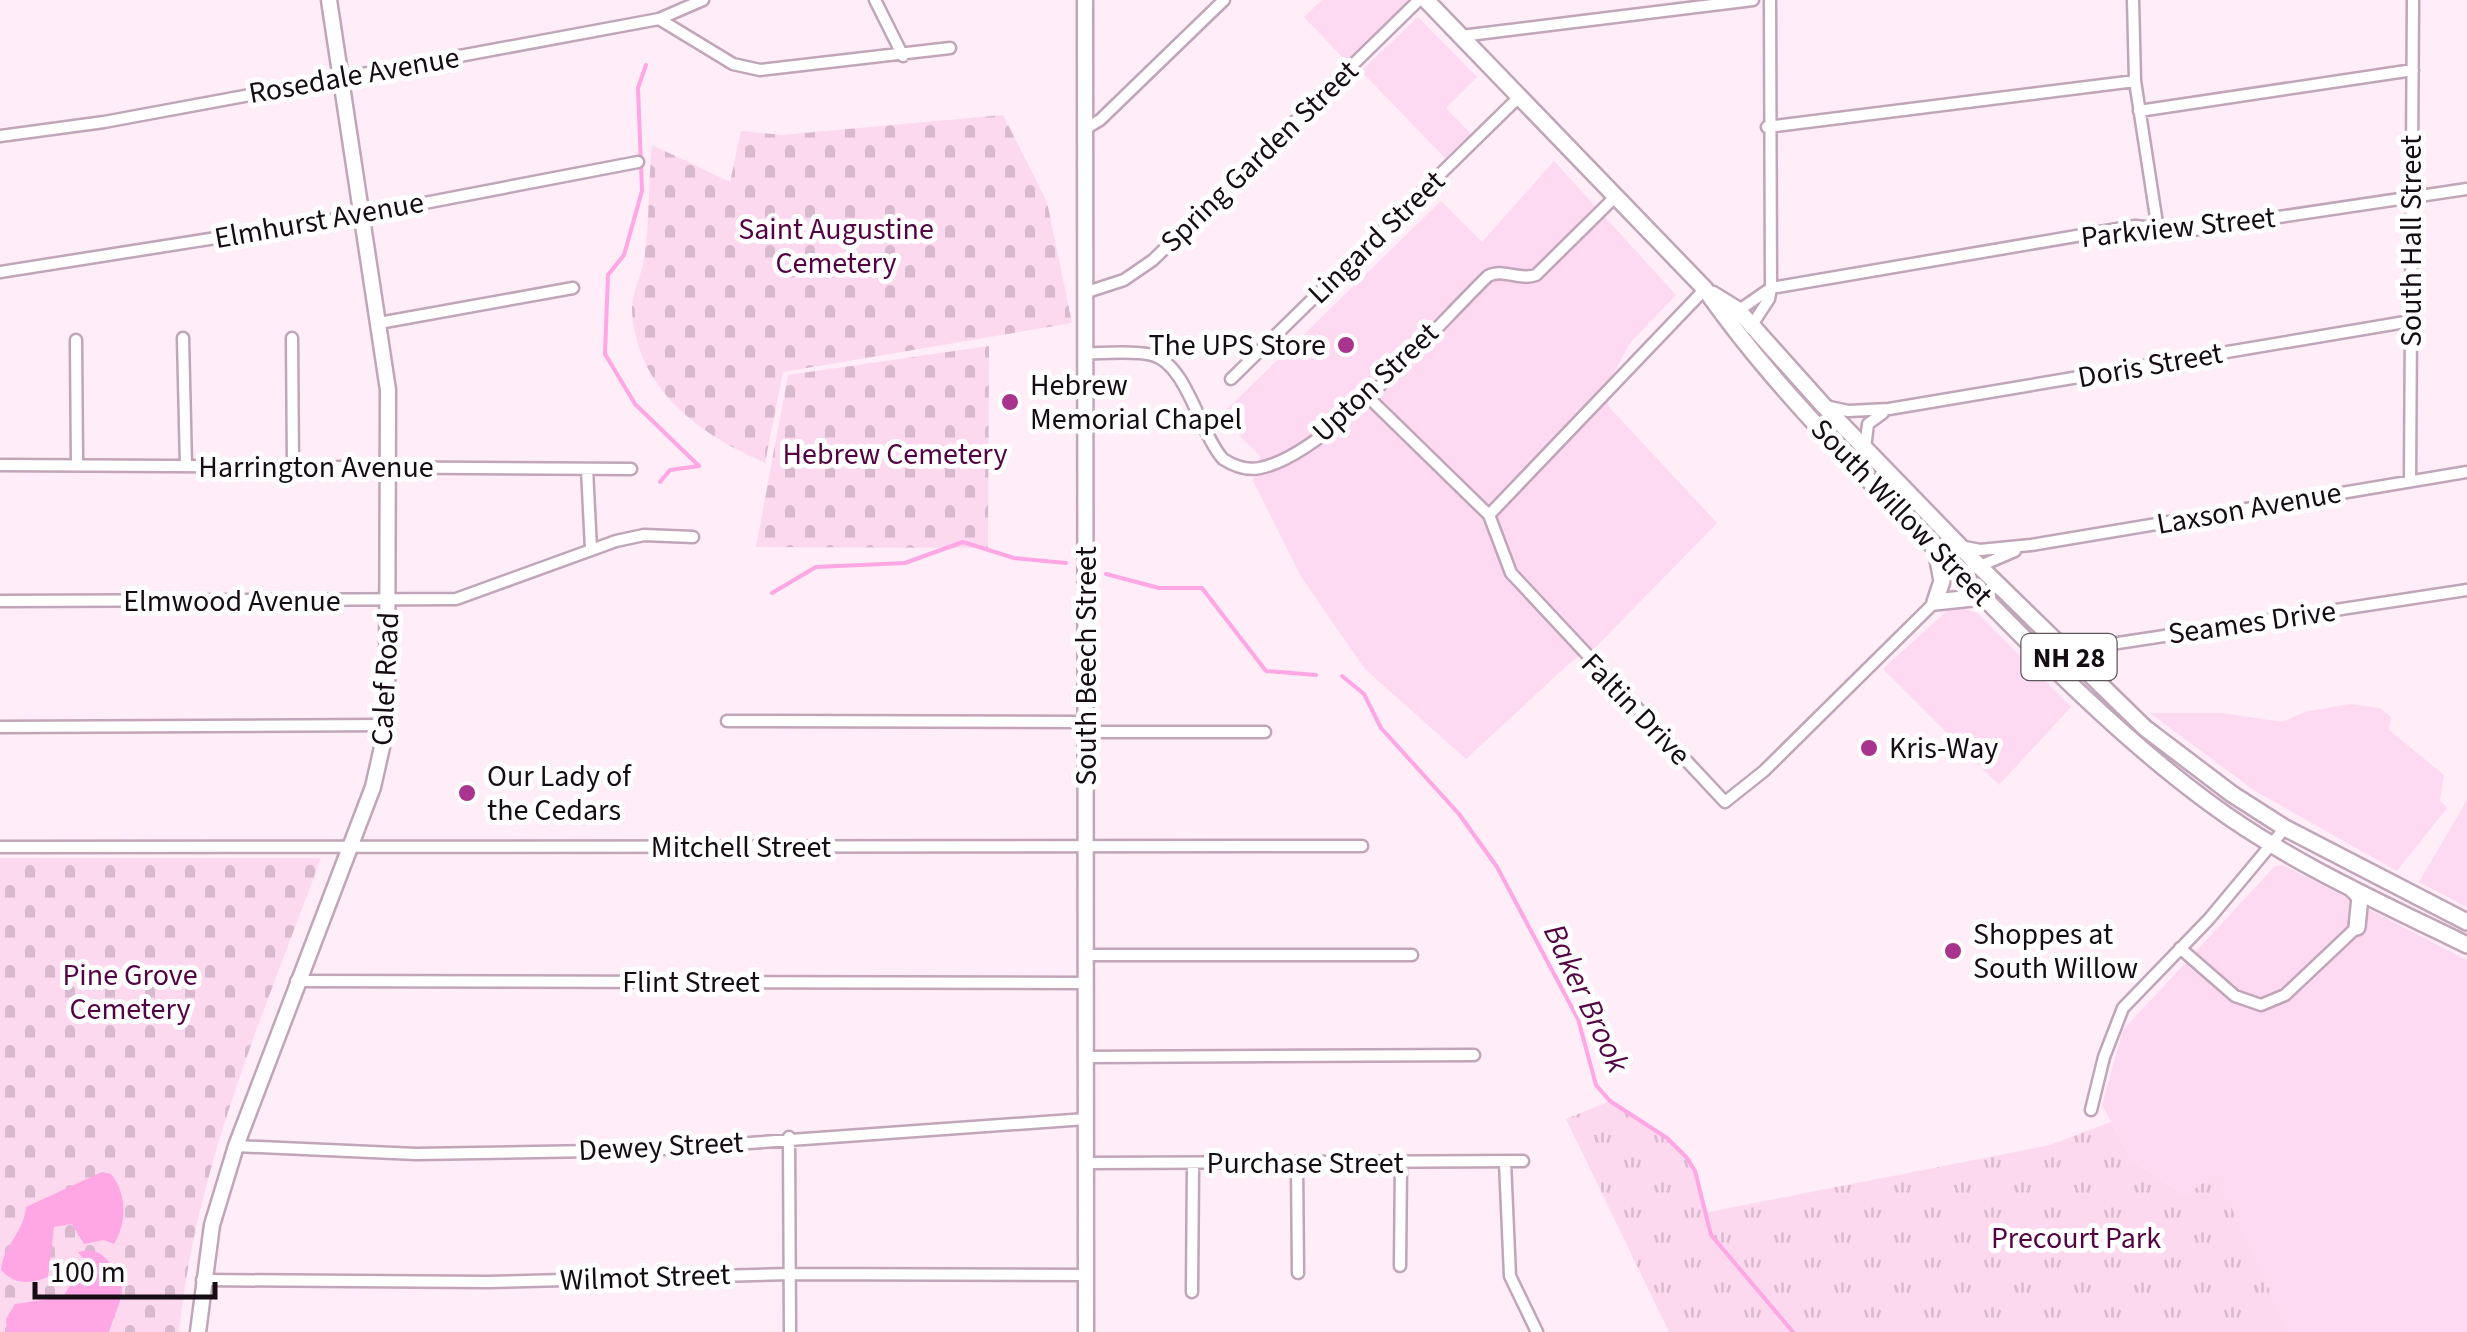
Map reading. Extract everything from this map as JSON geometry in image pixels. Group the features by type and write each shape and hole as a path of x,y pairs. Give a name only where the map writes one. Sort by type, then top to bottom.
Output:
{"main road":[{"name":"Calef Road","path":"198,1332 212,1225 236,1146 379,768 387,725 388,390 329,0"},
{"name":"South Beech Street","path":"1086,0 1086,1332"},
{"name":"South Willow Street","path":"1422,0 1733,316 1752,325 1823,406 1959,546 2062,651 2145,728 2232,794 2285,828 2467,922"},
{"name":"South Willow Street","path":"1733,316 1741,338 1936,549 2038,655 2135,744 2209,803 2273,845 2467,945"},
{"path":"1936,549 1942,580 1935,602 1982,597"},
{"path":"2343,882 2360,897 2357,927"},
{"path":"2357,927 2382,902"}],"street":[{"name":"Rosedale Avenue","path":"0,136 104,122 659,20 703,0"},
{"path":"875,0 903,56"},
{"path":"1085,129 1100,120 1224,0"},
{"name":"Spring Garden Street","path":"1087,292 1124,280 1153,260 1422,0"},
{"path":"1461,36 1753,0"},
{"path":"1741,338 1772,288 1770,0"},
{"path":"2133,0 2138,111 2158,230"},
{"name":"South Hall Street","path":"2410,482 2413,0"},
{"path":"659,20 733,64 760,70 950,48"},
{"path":"2138,111 2412,70"},
{"path":"1768,127 2135,81"},
{"name":"Lingard Street","path":"1231,378 1520,96"},
{"name":"Elmhurst Avenue","path":"0,272 362,215 638,162"},
{"name":"Parkview Street","path":"1772,288 2135,226 2186,231 2467,190"},
{"name":"Upton Street","path":"1087,353 1149,354 1165,361 1176,373 1216,450 1228,463 1250,470 1271,465 1316,440 1488,276 1499,272 1520,278 1536,275 1616,196"},
{"path":"379,322 573,288"},
{"path":"1488,514 1705,288"},
{"path":"1733,316 1772,288"},
{"name":"Doris Street","path":"1823,406 1848,412 1889,410 2411,321"},
{"path":"183,338 186,466"},
{"path":"292,338 293,468"},
{"path":"76,340 77,464"},
{"name":"Faltin Drive","path":"1366,395 1488,514 1511,573 1725,802 1764,770 1935,602"},
{"path":"1865,449 1868,424 1889,410"},
{"name":"Harrington Avenue","path":"0,466 632,469"},
{"path":"586,470 591,549"},
{"name":"Laxson Avenue","path":"1959,546 1980,550 2031,545 2467,472"},
{"name":"Elmwood Avenue","path":"0,601 389,600 470,596 591,549 644,536 693,536"},
{"name":"Laxson Avenue","path":"1961,574 2031,545"},
{"name":"Seames Drive","path":"2038,655 2467,590"},
{"path":"727,721 1264,732"},
{"path":"0,727 387,725"},
{"path":"2091,1110 2117,1019 2285,828"},
{"name":"Mitchell Street","path":"0,847 1362,846"},
{"path":"2180,948 2236,996 2261,1005 2285,995 2357,927"},
{"path":"1086,954 1412,955"},
{"name":"Flint Street","path":"296,981 1086,983"},
{"path":"1086,1057 1474,1055"},
{"name":"Dewey Street","path":"236,1146 474,1153 650,1150 789,1137 1086,1119"},
{"path":"789,1137 790,1332"},
{"name":"Purchase Street","path":"1086,1163 1523,1161"},
{"path":"1400,1266 1401,1162"},
{"path":"1505,1162 1510,1276 1536,1332"},
{"path":"1296,1163 1298,1273"},
{"path":"1192,1292 1193,1164"},
{"name":"Wilmot Street","path":"202,1280 488,1282 789,1274 1087,1275"}],"shaded area":[{"path":"1322,0 1408,1 1346,61 1304,17"},
{"path":"1418,17 1477,77 1446,108 1471,134 1445,158 1361,71"},
{"path":"1554,161 1676,295 1630,343 1609,382 1608,406 1717,523 1595,648 1573,660 1466,759 1365,669 1302,578 1253,481 1260,456 1220,416 1441,201 1482,242"},
{"path":"1957,607 1977,613 2071,707 1999,785 1883,669 1949,609"},
{"path":"2349,704 2380,708 2391,717 2389,730 2444,775 2440,800 2447,808 2397,871 2255,791 2150,713 2222,713 2282,722 2305,712"},
{"path":"2467,800 2467,907 2419,882"},
{"path":"2283,865 2467,960 2467,1332 2289,1332 2216,1175 2185,1196 2132,1160 2102,1105 2123,1030 2275,866"},
{"path":"102,1172 111,1174 122,1199 121,1227 114,1244 104,1240 84,1244 72,1224 54,1227 48,1277 23,1282 1,1270 26,1207"},
{"path":"89,1250 103,1256 121,1279 121,1296 109,1332 7,1332 6,1319 15,1304 63,1297 85,1261 78,1252"}],"green space":[{"name":"Saint Augustine Cemetery","path":"1003,115 1047,202 1072,323 783,372 765,463 695,423 659,386 637,340 632,312 646,246 652,145 730,182 741,131 782,135"},
{"name":"Hebrew Cemetery","path":"989,346 988,548 756,547 788,375"},
{"name":"Pine Grove Cemetery","path":"0,858 321,858 216,1150 200,1209 179,1332 0,1332"},
{"name":"Precourt Park","path":"1610,1101 1681,1151 1695,1174 1704,1213 2050,1145 2111,1122 2132,1160 2185,1196 2216,1174 2289,1332 1669,1332 1566,1119"}],"waterway":[{"name":"Baker Brook","path":"646,65 638,88 642,191 624,255 608,275 605,354 635,404 699,466 670,470 660,482"},
{"name":"Baker Brook","path":"772,593 816,567 905,563 963,542 1014,558 1066,563"},
{"name":"Baker Brook","path":"1106,574 1159,588 1202,588 1266,671 1316,675"},
{"name":"Baker Brook","path":"1342,676 1364,694 1381,728 1459,814 1497,867 1578,1019 1596,1085 1610,1101 1667,1138 1687,1158 1695,1171 1711,1235 1793,1332"}],"place":[{"name":"The UPS Store","path":"1346,345"},
{"name":"Hebrew Memorial Chapel","path":"1010,402"},
{"name":"Kris-Way","path":"1869,748"},
{"name":"Our Lady of the Cedars","path":"467,793"},
{"name":"Shoppes at South Willow","path":"1953,951"}]}
